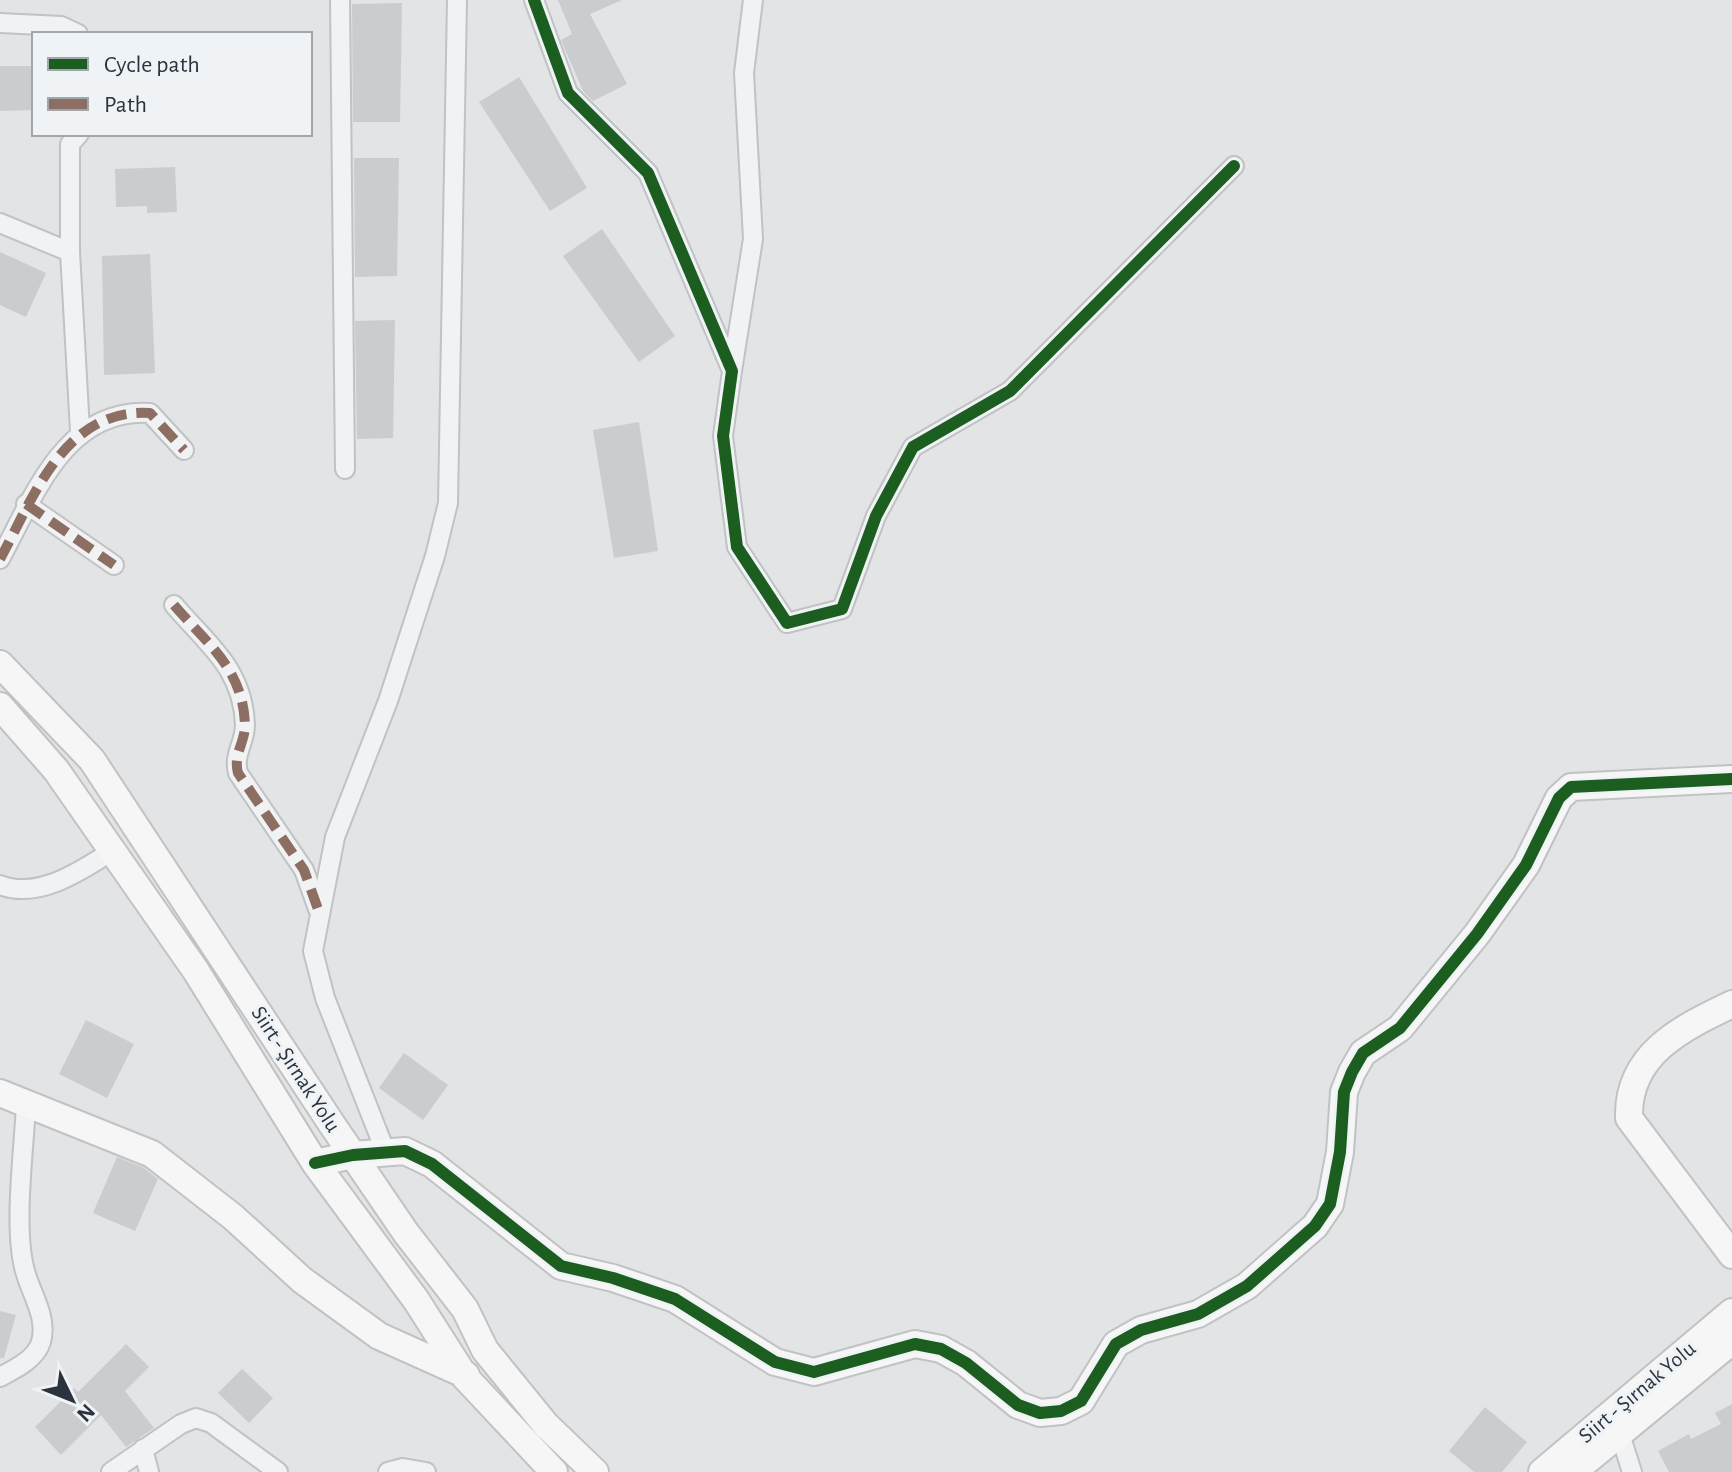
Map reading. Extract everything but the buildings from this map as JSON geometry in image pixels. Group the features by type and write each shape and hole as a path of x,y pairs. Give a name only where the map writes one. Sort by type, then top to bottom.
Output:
{"street":[{"path":"340,0 345,469"},
{"path":"386,1153 325,998 313,951 335,837 388,701 435,556 448,503 457,0"},
{"path":"534,0 568,93 648,173 732,371"},
{"path":"753,0 744,73 753,239 723,436 737,547 787,623 842,609 876,516 913,447 1010,391 1234,166"},
{"path":"0,23 61,26 74,32"},
{"path":"77,136 70,144 70,252 80,431"},
{"path":"0,223 70,252"},
{"path":"0,559 41,479 80,431 132,412 150,413 184,450"},
{"path":"26,504 114,565"},
{"path":"174,605 225,658 241,699 245,720 245,732 235,760 238,773 304,870 319,912"},
{"name":"Siirt - Şırnak Yolu","path":"0,664 92,760 353,1155 465,1309 485,1350 546,1425 595,1472"},
{"name":"Siirt - Şırnak Yolu","path":"0,706 56,770 196,971 315,1163 416,1300 465,1377 554,1472"},
{"path":"315,1163 353,1155 405,1151 432,1164 561,1266 613,1278 675,1299 775,1362 814,1372 915,1344 941,1349 966,1363 1018,1405 1040,1413 1061,1411 1081,1401 1116,1344 1141,1330 1198,1314 1247,1286 1315,1226 1330,1204 1340,1152 1344,1092 1352,1072 1363,1053 1400,1028 1477,934 1526,865 1559,798 1571,787 1732,779"},
{"path":"0,885 16,891 39,888 80,872 112,851"},
{"path":"1732,1004 1677,1031 1646,1058 1628,1098 1629,1118 1732,1255"},
{"path":"0,1093 152,1154 233,1217 302,1280 379,1336 465,1377 485,1350"},
{"path":"0,1377 24,1365 41,1343 42,1312 29,1288 20,1256 26,1104"},
{"name":"Siirt - Şırnak Yolu","path":"1542,1472 1732,1312"},
{"name":"Siirt - Şırnak Yolu","path":"1573,1472 1732,1341"},
{"path":"111,1472 196,1418 211,1423 278,1472"},
{"path":"1620,1434 1632,1472"},
{"path":"143,1449 149,1472"},
{"path":"388,1472 403,1468 426,1472"}],"marked path":[{"path":"0,559 40,484 56,461 74,441 95,425 120,415 150,413 184,450"},
{"path":"26,504 114,565"},
{"path":"174,605 221,658 238,688 245,725 237,760 238,773 304,870 319,912"}],"cycle path":[{"path":"534,0 568,93 648,173 732,371 723,436 737,547 787,623 842,609 876,516 913,447 1010,391 1234,166"},
{"path":"315,1163 353,1155 405,1151 432,1164 561,1266 613,1278 675,1299 775,1362 814,1372 915,1344 941,1349 966,1363 1018,1405 1040,1413 1061,1411 1081,1401 1116,1344 1141,1330 1198,1314 1247,1286 1315,1226 1330,1204 1340,1152 1344,1092 1352,1072 1363,1053 1400,1028 1477,934 1526,865 1559,798 1571,787 1732,779"}]}
